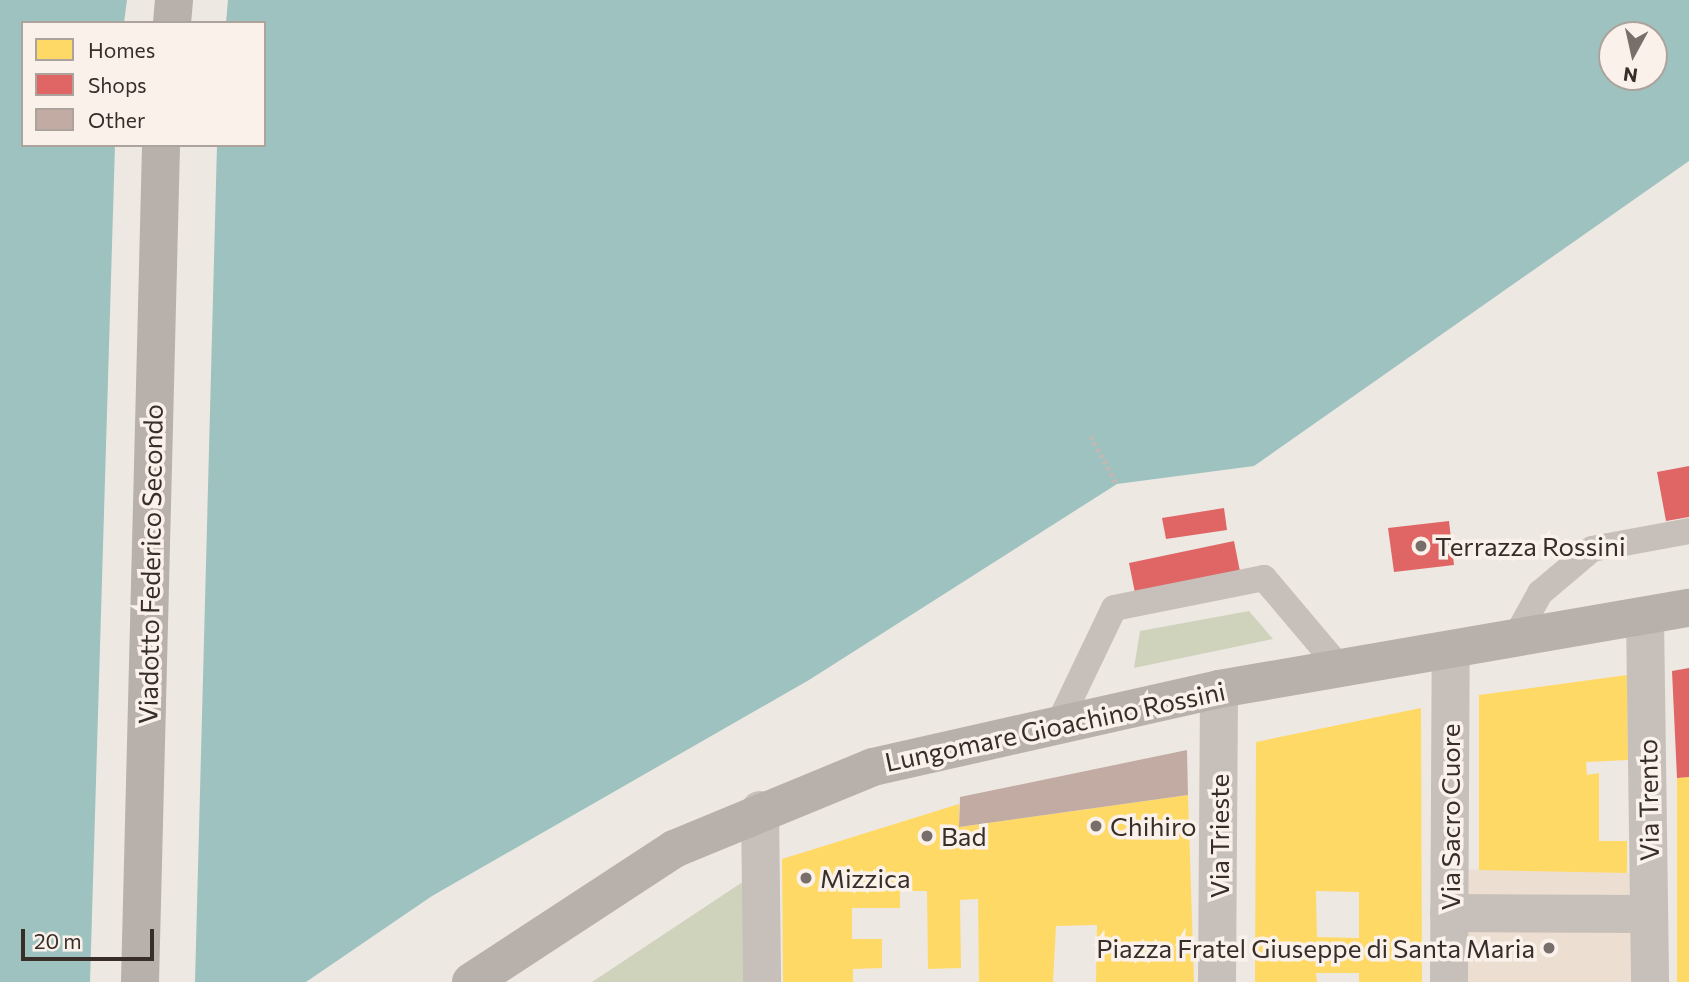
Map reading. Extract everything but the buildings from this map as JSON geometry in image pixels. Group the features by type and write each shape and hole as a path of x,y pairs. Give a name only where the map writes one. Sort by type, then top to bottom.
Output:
{"street":[{"path":"172,21 174,0"},
{"name":"Viadotto Federico Secondo","path":"140,982 161,147"},
{"name":"Lungomare Gioachino Rossini","path":"471,982 674,849 760,810 873,767 1059,723 1219,690 1689,608"},
{"name":"Via Trento","path":"1645,617 1650,982"},
{"name":"Via Sacro Cuore","path":"1449,982 1451,651"},
{"name":"Via Trieste","path":"1217,982 1219,690"},
{"path":"760,810 762,982"},
{"path":"1449,913 1649,915"}],"lane":[{"path":"1514,640 1540,593 1592,549 1689,531"},
{"path":"1059,723 1114,608 1264,578 1341,669"}],"path":[{"path":"1091,436 1117,484"}],"green space":[{"path":"1249,611 1273,639 1134,668 1140,631"},
{"path":"745,881 747,982 592,982 738,885"}],"shaded area":[{"name":"Piazza Fratel Giuseppe di Santa Maria","path":"1450,869 1649,873 1650,982 1449,982"}],"water":[{"path":"0,0 1689,0 1689,161 1254,466 1117,484 809,680 432,896 306,982 0,982"}],"pier":[{"path":"127,0 228,0 226,21 124,21"},
{"path":"115,147 217,147 195,982 90,982"}],"place":[{"name":"Terrazza Rossini","path":"1421,546"},
{"name":"Chihiro","path":"1096,826"},
{"name":"Bad","path":"927,836"},
{"name":"Mizzica","path":"806,878"},
{"name":"Piazza Fratel Giuseppe di Santa Maria","path":"1549,948"}]}
